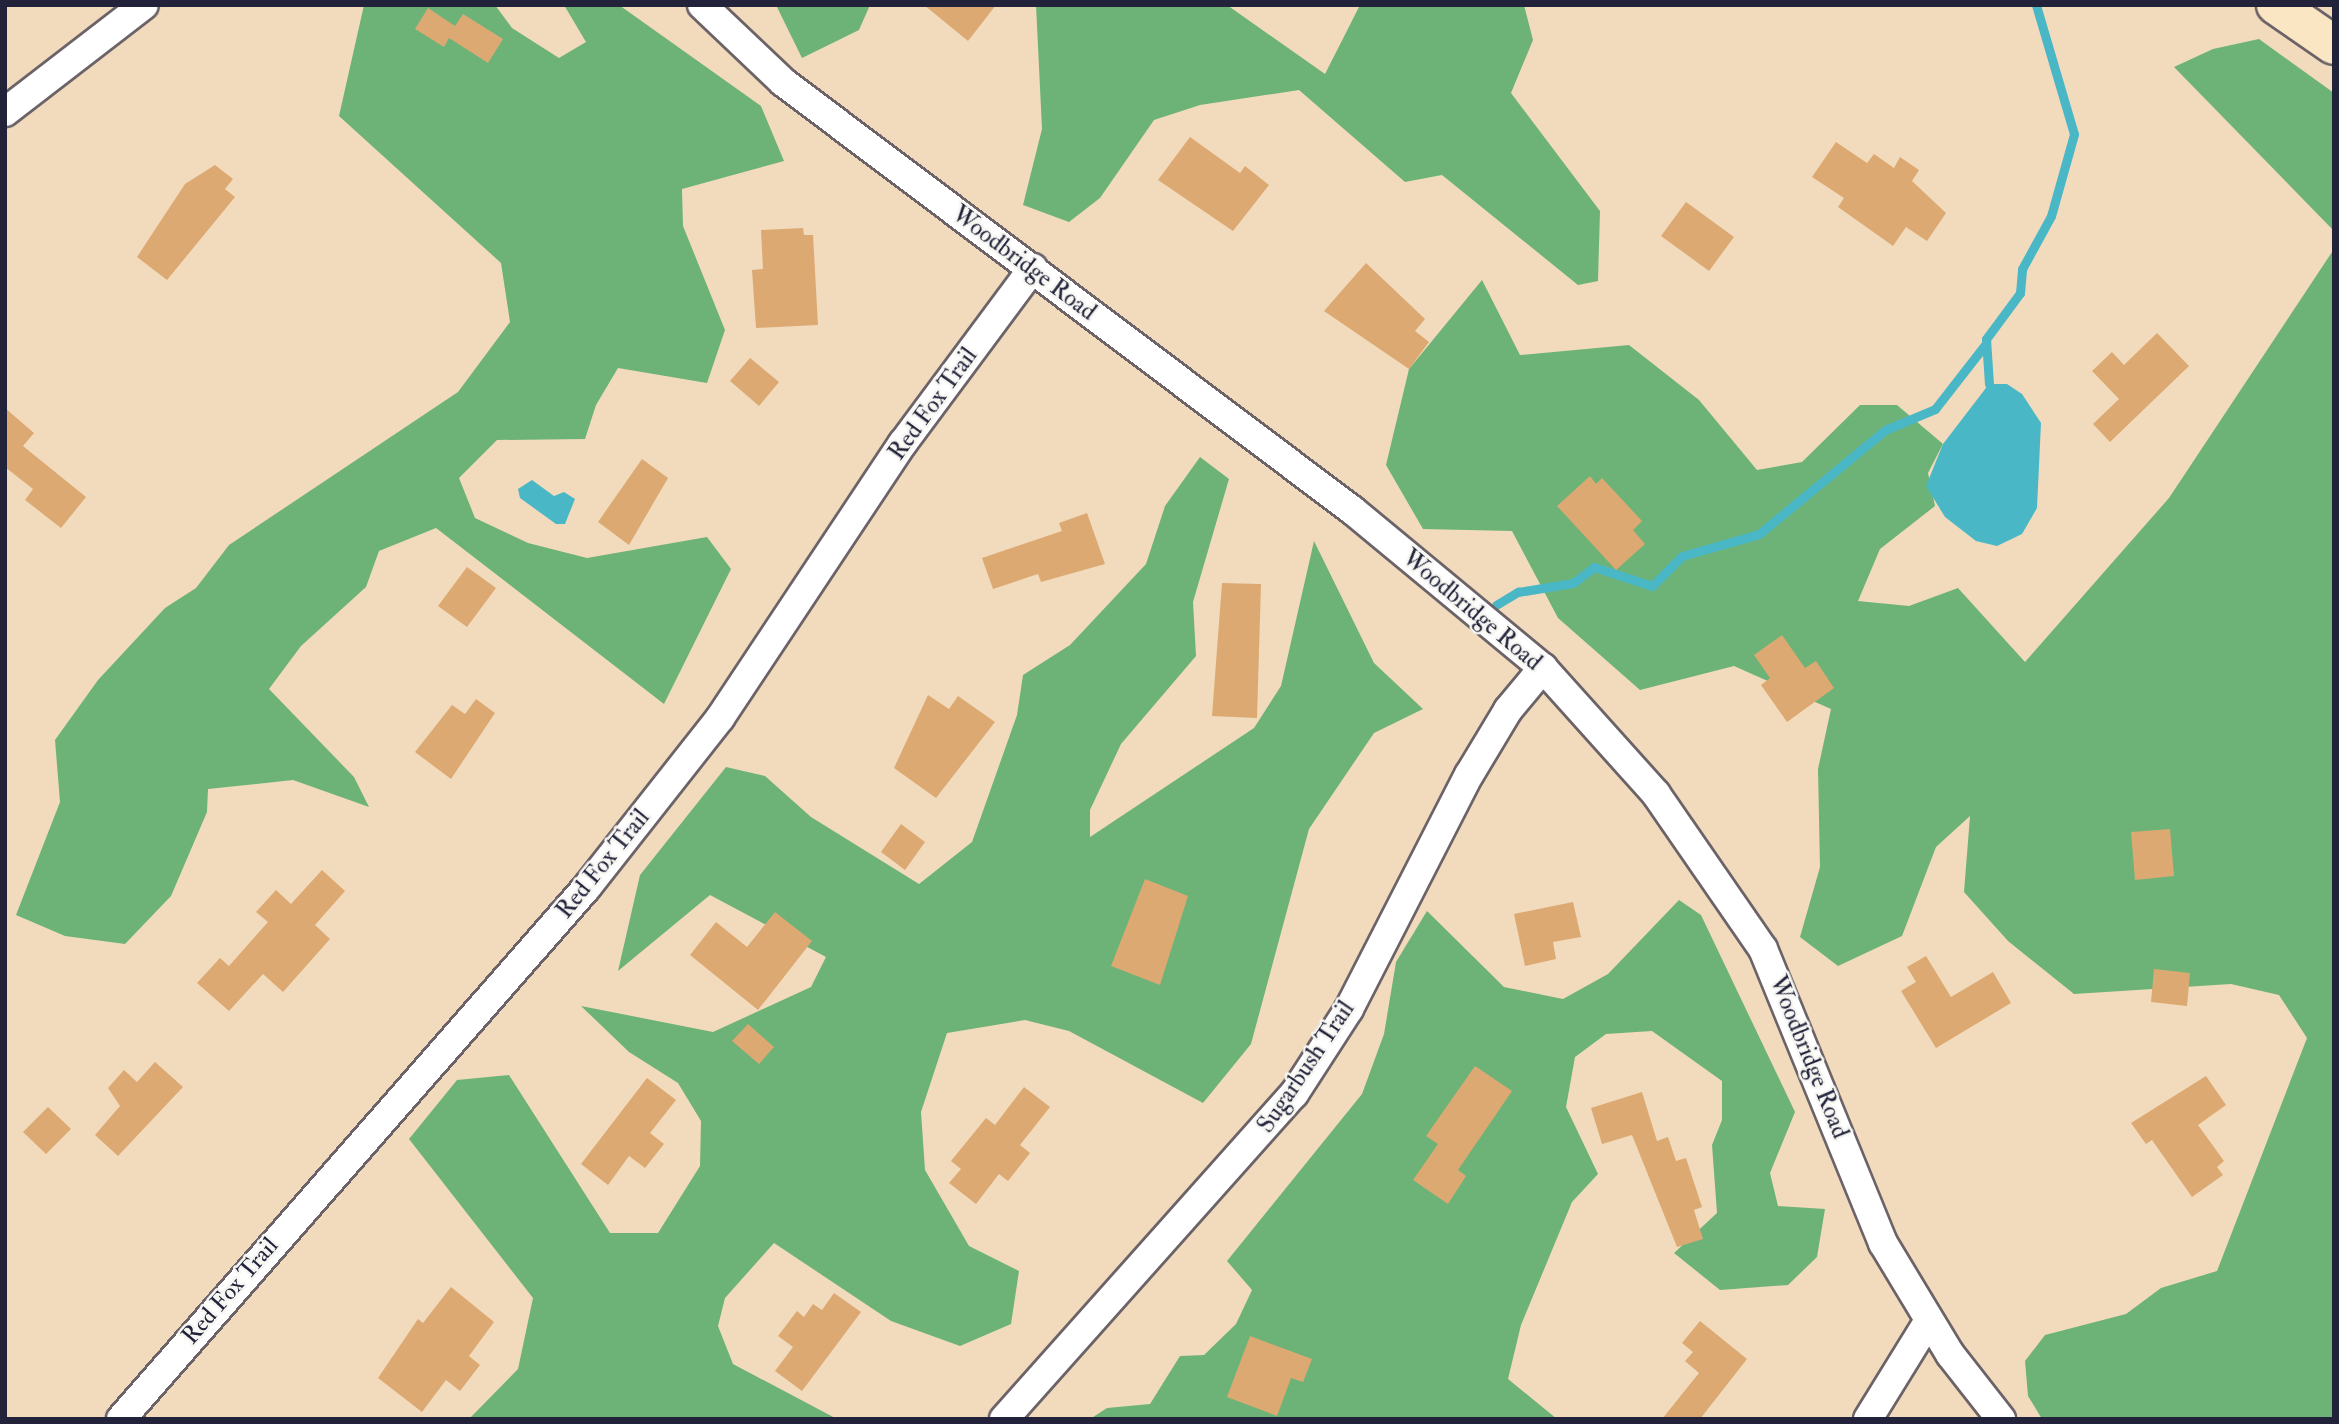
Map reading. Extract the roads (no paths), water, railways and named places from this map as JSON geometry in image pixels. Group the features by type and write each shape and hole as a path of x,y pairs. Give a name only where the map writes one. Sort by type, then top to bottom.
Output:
{"street":[{"path":"5,112 144,5"},
{"name":"Woodbridge Road","path":"702,5 783,82 1352,510 1543,668 1656,794 1763,948 1816,1066 1865,1206 1928,1322 2001,1419"},
{"path":"2276,5 2334,45"},
{"name":"Red Fox Trail","path":"121,1419 587,887 720,718 903,443 1033,268"},
{"name":"Sugarbush Trail","path":"1004,1419 1294,1094 1349,1009 1469,775 1508,710 1543,668"},
{"path":"1868,1419 1928,1322"}],"water":[{"path":"1989,384 2007,384 2022,394 2041,423 2037,508 2022,534 1997,546 1976,541 1945,517 1926,486 1943,444"},
{"path":"532,480 554,496 564,492 575,499 565,524 556,524 520,498 518,489"}],"waterway":[{"path":"1989,384 1986,339 2020,293 2022,269 2051,216 2074,134 2036,5"},
{"path":"1496,605 1518,592 1573,583 1594,567 1652,586 1682,556 1759,534 1885,430 1935,409 1984,346"}]}
